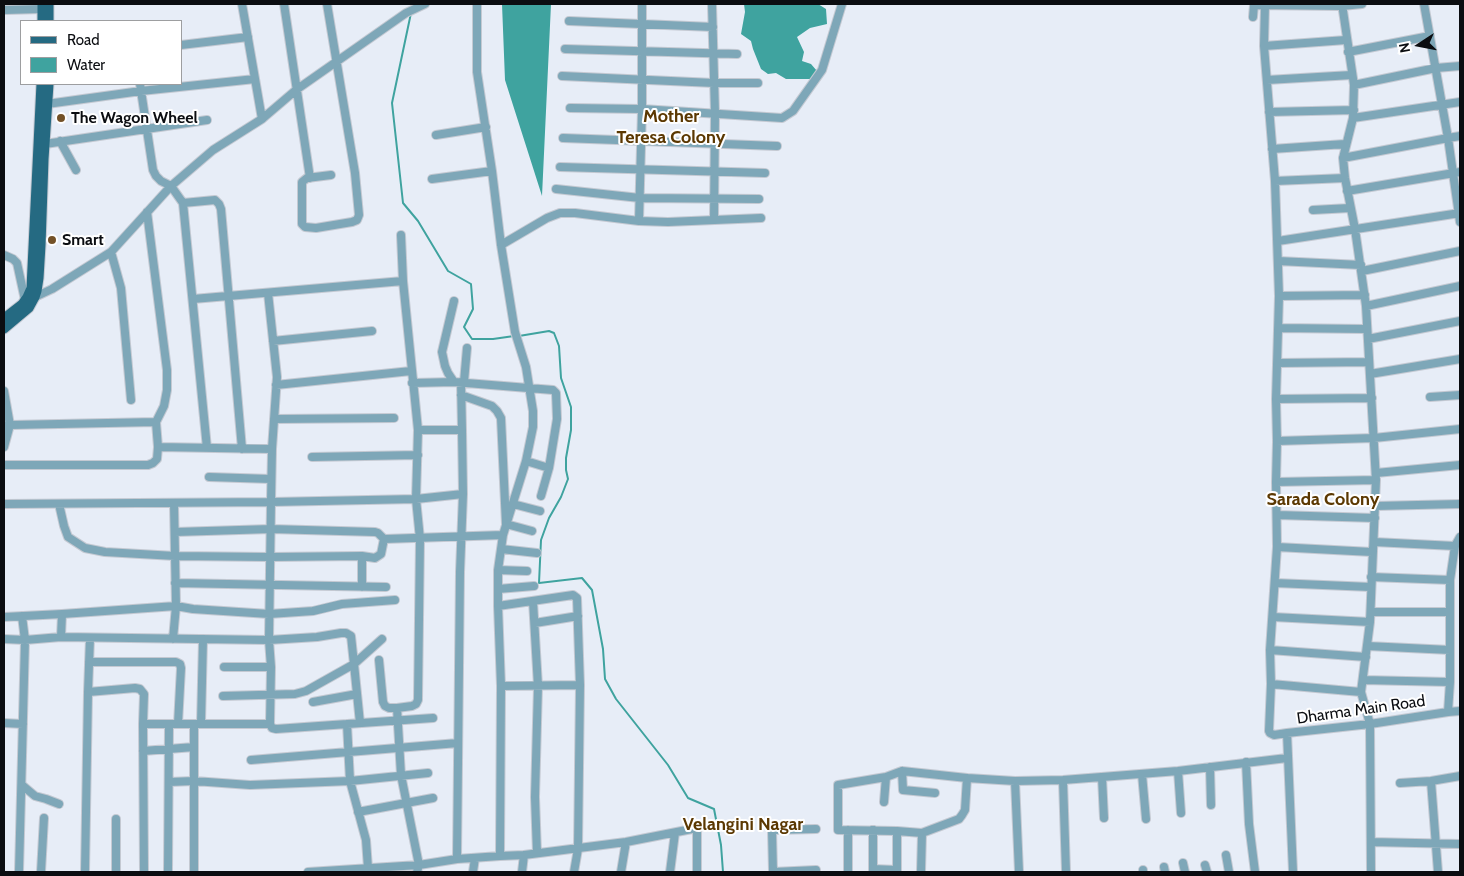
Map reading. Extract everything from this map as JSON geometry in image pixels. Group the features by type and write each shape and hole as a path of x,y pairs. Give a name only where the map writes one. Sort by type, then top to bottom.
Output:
{"main road":[{"path":"42,20 44,6"},
{"path":"44,6 49,20"},
{"path":"4,329 30,308 41,85"},
{"path":"4,318 29,298 39,278 49,85"}],"street":[{"path":"242,4 262,119"},
{"path":"284,4 310,178"},
{"path":"327,4 355,173 359,215 357,220 352,222 316,228 305,227 302,224 301,185 303,180 331,175"},
{"path":"4,255 13,259 17,264 29,298 52,289 111,252 171,186 214,150 262,119 296,90 406,13 424,4"},
{"path":"476,4 477,72 501,245 516,336 526,367 534,419 526,461 503,535 498,570 501,686 500,856"},
{"path":"639,222 642,4"},
{"path":"712,4 715,114 714,220"},
{"path":"570,108 642,109 782,118 793,111 822,70 842,4"},
{"path":"1253,17 1254,4 1362,4"},
{"path":"1278,241 1460,216 1456,173 1424,4"},
{"path":"1265,5 1264,46 1275,181 1279,296 1276,399 1277,515 1275,583 1270,650 1271,684 1361,692"},
{"path":"1342,5 1354,85 1353,114 1343,158 1365,295 1376,476 1371,612 1361,692 1370,724 1371,872"},
{"path":"4,10 44,6"},
{"path":"569,21 713,27"},
{"path":"1348,52 1430,36"},
{"path":"182,45 248,37"},
{"path":"1264,46 1346,40"},
{"path":"565,49 737,54"},
{"path":"1354,85 1436,68 1460,66"},
{"path":"1267,80 1352,75"},
{"path":"562,76 714,83 758,83"},
{"path":"182,84 255,79"},
{"path":"47,104 140,87 169,85"},
{"path":"140,87 156,176 171,186 183,203 207,448"},
{"path":"1269,112 1353,114 1460,102"},
{"path":"45,144 207,120"},
{"path":"436,135 486,127"},
{"path":"1343,158 1460,136"},
{"path":"563,138 777,146"},
{"path":"60,141 76,170"},
{"path":"1272,149 1345,144"},
{"path":"560,167 765,173"},
{"path":"432,179 492,171"},
{"path":"1347,191 1456,173"},
{"path":"1275,181 1345,178"},
{"path":"556,189 640,198 759,199"},
{"path":"183,203 214,200 221,209 242,449"},
{"path":"1314,210 1350,208"},
{"path":"4,465 148,465 157,459 156,422 164,406 167,390 167,370 147,212"},
{"path":"501,245 547,218 560,213 575,213 639,222 761,218"},
{"path":"379,660 385,706 397,708 416,704 418,700 420,539 416,499 418,430 412,383 400,235"},
{"path":"1278,262 1361,268 1460,251"},
{"path":"111,252 121,288 131,400"},
{"path":"193,299 403,281"},
{"path":"1366,306 1460,286"},
{"path":"268,293 277,377 272,449 269,614 271,667 270,724 276,730 433,718"},
{"path":"1279,296 1365,295"},
{"path":"454,301 442,352 448,373 460,382"},
{"path":"1368,339 1460,321"},
{"path":"1278,328 1367,329"},
{"path":"273,341 372,331"},
{"path":"457,859 460,572 464,494 460,382 468,348"},
{"path":"1370,374 1460,359"},
{"path":"1277,363 1369,362"},
{"path":"276,385 411,371"},
{"path":"412,383 460,382 553,390 556,393 557,419 549,468 541,496"},
{"path":"4,391 7,426 4,446"},
{"path":"461,395 492,406 500,418 506,524"},
{"path":"1430,397 1460,395"},
{"path":"1276,399 1372,398"},
{"path":"274,418 394,418"},
{"path":"7,426 156,422"},
{"path":"1277,441 1374,438 1460,429"},
{"path":"418,430 462,430"},
{"path":"158,447 272,449"},
{"path":"312,458 418,455"},
{"path":"526,461 549,468"},
{"path":"1276,482 1376,476 1460,465"},
{"path":"209,477 272,479"},
{"path":"4,504 416,499 464,494"},
{"path":"173,639 176,606 174,503"},
{"path":"59,504 68,537 84,548 105,552 175,556 362,556 375,558 381,554 384,540"},
{"path":"513,504 540,511"},
{"path":"1376,506 1460,504"},
{"path":"1277,515 1375,518"},
{"path":"506,524 532,531"},
{"path":"175,532 271,529 375,532 384,540"},
{"path":"384,540 503,535"},
{"path":"1448,712 1450,682 1450,580 1455,546 1460,537"},
{"path":"1374,542 1455,546"},
{"path":"1276,547 1372,552"},
{"path":"501,549 537,553"},
{"path":"362,556 362,587"},
{"path":"498,570 527,571"},
{"path":"1371,577 1450,580"},
{"path":"175,583 386,587"},
{"path":"1275,583 1371,587"},
{"path":"498,589 534,586"},
{"path":"498,606 575,596 577,598 580,685 578,849 574,872"},
{"path":"4,616 176,606 269,614 313,611 342,604 395,600"},
{"path":"534,601 538,686 537,853"},
{"path":"1371,612 1450,612"},
{"path":"61,637 62,614"},
{"path":"18,872 25,640 22,616"},
{"path":"535,623 578,616"},
{"path":"1273,617 1370,622"},
{"path":"4,640 61,637 269,640 317,637 346,632 350,634 352,639 360,723"},
{"path":"85,872 90,638"},
{"path":"194,872 194,747 198,724 203,639"},
{"path":"223,696 300,693 354,664 382,639"},
{"path":"1367,646 1450,650"},
{"path":"1270,650 1366,657"},
{"path":"89,662 176,662 180,664 178,724"},
{"path":"224,667 271,667"},
{"path":"1363,680 1450,682"},
{"name":"Dharma Main Road","path":"1271,684 1268,729 1272,734 1287,734 1448,712 1460,712"},
{"path":"501,686 580,685"},
{"path":"88,692 135,688 140,689 144,694 144,872"},
{"path":"314,702 357,694"},
{"path":"397,708 401,775 418,868"},
{"path":"4,723 23,724"},
{"path":"143,724 270,724"},
{"path":"168,724 168,872"},
{"path":"347,724 350,781 366,840 368,868"},
{"path":"1287,734 1293,872"},
{"path":"251,760 458,743"},
{"path":"143,751 194,747"},
{"path":"967,778 965,810 959,819 922,833 838,830 838,785 886,777 902,771 1015,782 1102,778 1288,758"},
{"path":"1246,762 1249,824 1255,872"},
{"path":"1210,766 1211,805"},
{"path":"1178,770 1181,813"},
{"path":"902,771 903,790 935,793"},
{"path":"169,782 194,781 250,785 350,781 428,773"},
{"path":"1142,774 1146,819"},
{"path":"1400,783 1431,781 1460,776"},
{"path":"884,802 886,777"},
{"path":"1102,778 1104,818"},
{"path":"1063,780 1066,872"},
{"path":"1431,781 1438,872"},
{"path":"1015,782 1019,872"},
{"path":"22,784 35,796 46,798 59,804"},
{"path":"358,812 433,798"},
{"path":"42,872 44,818"},
{"path":"116,819 116,872"},
{"path":"308,872 368,868 418,868 457,859 524,855 578,849 697,828 697,872"},
{"path":"816,829 772,830 773,872 816,870"},
{"path":"848,830 848,872"},
{"path":"873,830 873,871 897,871 897,831"},
{"path":"670,872 675,833"},
{"path":"922,833 922,872"},
{"path":"621,872 626,842"},
{"path":"1371,842 1460,844"},
{"path":"522,872 524,855"},
{"path":"1226,855 1229,872"},
{"path":"473,872 475,858"},
{"path":"1183,863 1184,872"}],"water":[{"path":"502,4 551,4 542,196 505,80"},
{"path":"744,4 818,4 826,9 827,24 810,28 797,37 804,52 802,61 811,64 817,71 812,79 786,79 776,73 768,74 761,69 751,41 741,34 745,12"}],"waterway":[{"path":"411,13 392,103 403,203 418,221 448,271 471,284 473,309 464,327 472,339 514,336"},
{"path":"519,336 549,331 554,333 559,346 561,378 571,407 571,430 566,458 568,479 561,497 549,518 541,540 539,583 582,578 592,590 603,649 605,679 616,699 668,765 688,798 714,809 721,845 723,872"}],"place":[{"name":"The Wagon Wheel","path":"61,118"},
{"name":"Smart","path":"52,240"}],"district":[{"name":"Mother Teresa Colony","path":"671,127"},
{"name":"Sarada Colony","path":"1323,500"},
{"name":"Velangini Nagar","path":"743,825"}]}
